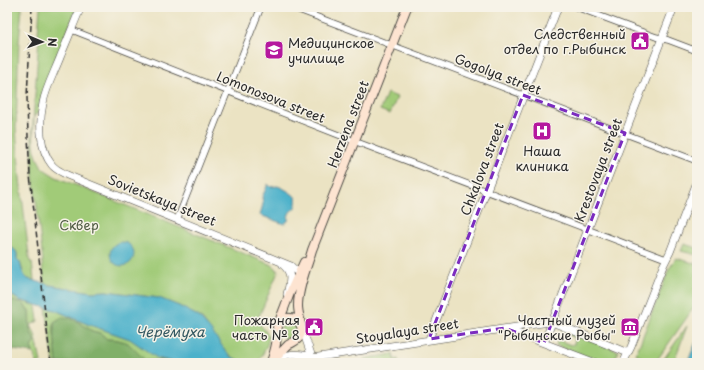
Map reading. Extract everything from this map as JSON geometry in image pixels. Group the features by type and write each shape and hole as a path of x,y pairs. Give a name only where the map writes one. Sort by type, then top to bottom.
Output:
{"main road":[{"name":"Herzena street","path":"301,327 298,298 312,250 407,7"},
{"name":"Herzena street","path":"271,363 276,344 277,330 290,292 304,262 312,250"},
{"path":"271,363 302,334 301,327 297,320 286,318 280,322 277,330 278,335 281,340 286,343 292,343"}],"street":[{"path":"72,30 81,7"},
{"path":"178,220 261,7"},
{"name":"Gogolya street","path":"291,7 697,161"},
{"name":"Chkalova street","path":"429,339 558,7"},
{"path":"576,7 697,51"},
{"name":"Krestovaya street","path":"544,343 591,231 625,133 674,7"},
{"name":"Lomonosova street","path":"72,30 354,141 666,258"},
{"name":"Sovietskaya street","path":"72,30 43,103 41,123 42,138 45,151 52,165 60,171 292,267 298,274"},
{"path":"623,363 662,266 670,252 697,182"},
{"path":"277,330 290,280 288,270 280,262"},
{"name":"Sovietskaya street","path":"280,262 296,264 301,264 304,262"},
{"path":"298,274 301,284"},
{"name":"Stoyalaya street","path":"271,363 290,354 296,354 312,359 429,339 546,322 552,322 628,352"},
{"path":"301,327 312,359"},
{"name":"Stoyalaya street","path":"505,328 596,363"},
{"path":"292,343 297,349 312,359"}],"highlighted area":[{"path":"523,95 625,133 544,343 505,328 429,339"}],"green space":[{"path":"7,7 22,7 19,42 16,128 29,256 30,262 32,262 34,280 28,279 24,275 20,262 17,259 16,251 7,244 7,120 9,123 11,110 7,100 12,97 10,92 7,90"},
{"name":"Сквер","path":"40,7 77,7 42,95 38,113 34,116 34,145 42,168 56,177 272,265 276,268 278,272 257,321 267,333 269,338 258,363 245,363 238,361 226,352 203,320 198,316 159,298 106,291 92,292 44,283 43,261 33,175 32,138"},
{"path":"7,90 10,91 12,97 7,100"},
{"path":"387,93 397,97 390,114 380,110"},
{"path":"7,100 11,110 12,120 9,123 7,120"},
{"path":"684,244 697,248 697,255 681,251"},
{"path":"676,258 697,264 697,303 657,360 649,360 636,354 669,269"},
{"path":"7,294 36,305 38,321 31,325 36,337 41,363 37,363 31,347 35,341 30,330 29,310 23,302 13,301 7,297"},
{"path":"7,297 13,301 23,302 29,310 30,330 35,341 31,347 33,353 7,349"},
{"path":"46,308 55,310 87,324 130,339 157,358 164,360 145,360 128,343 107,339 100,333 92,331 80,323 54,322 57,363 54,363"},
{"path":"62,317 70,318 92,331 100,333 107,339 128,343 145,360 164,360 178,363 57,363 54,322"},
{"path":"294,322 298,327 297,336 289,340 284,338 280,332 283,323"},
{"path":"687,326 673,363 661,363"},
{"path":"563,329 618,351 613,363 600,363 556,345 558,340 571,345 574,344 574,337 562,332"},
{"path":"393,354 395,360 398,359 399,363 365,363 364,359"},
{"path":"291,356 306,359 309,363 281,363 283,360"}],"water":[{"path":"268,184 271,187 277,186 282,188 296,198 296,205 289,214 288,221 284,224 260,215 263,204 262,197"},
{"path":"122,242 131,245 134,254 131,263 122,266 113,263 110,254 113,245"},
{"name":"Черёмуха","path":"7,244 16,251 17,259 20,262 24,275 28,279 50,285 92,292 106,291 159,298 198,316 210,329 230,356 244,363 178,363 157,358 130,339 87,324 55,310 19,300 7,294"},
{"path":"697,341 697,363 687,363 696,342"}],"railway":[{"path":"32,7 27,96 30,175 51,363"}],"place":[{"name":"Следственный отдел по г.Рыбинск","path":"640,41"},
{"name":"Медицинское училище","path":"274,50"},
{"name":"Наша клиника","path":"542,131"},
{"name":"Пожарная часть № 8","path":"314,327"},
{"name":"Частный музей \"Рыбинские Рыбы\"","path":"630,327"}]}
